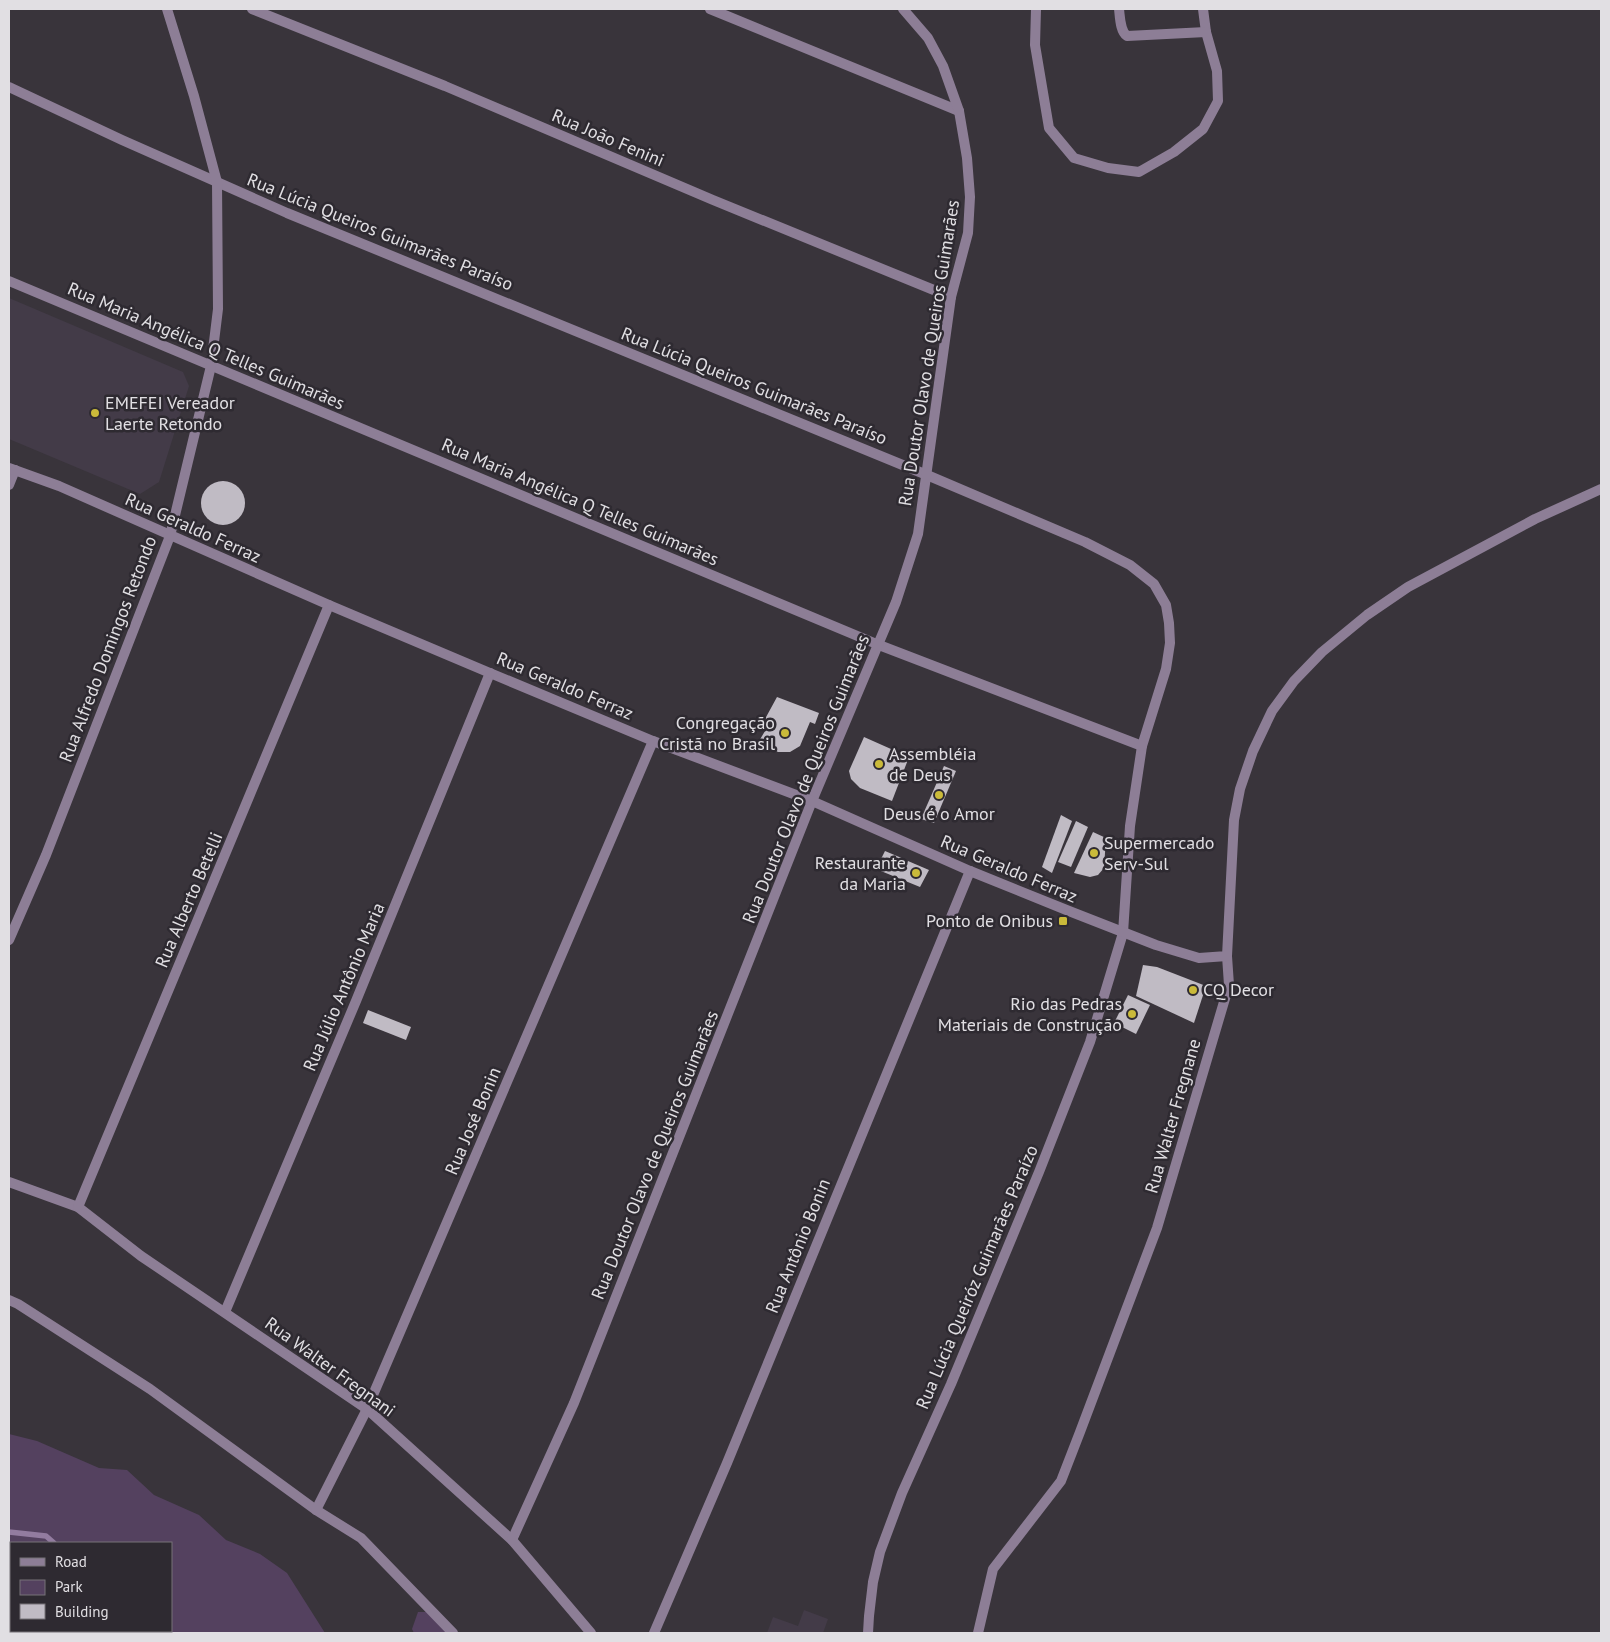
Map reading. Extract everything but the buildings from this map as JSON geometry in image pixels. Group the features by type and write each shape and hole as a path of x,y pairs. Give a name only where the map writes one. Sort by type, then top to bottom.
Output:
{"street":[{"name":"Rua Alfredo Domingos Retondo","path":"9,940 46,855 170,536 211,366 218,309 217,182 194,96 167,9"},
{"name":"Rua João Fenini","path":"252,9 445,86 713,200 951,297"},
{"path":"710,9 959,112"},
{"name":"Rua Doutor Olavo de Queiros Guimarães","path":"512,1540 574,1403 812,801 896,602 918,534 951,297 968,233 970,197 967,158 959,112 943,66 928,38 903,9"},
{"path":"1036,9 1035,44 1049,128 1074,158 1108,168 1139,172 1174,152 1203,129 1218,101 1217,71 1206,32 1203,9"},
{"path":"1119,9 1122,28 1127,36 1206,32"},
{"name":"Rua Lúcia Queiros Guimarães Paraíso","path":"10,85 122,140 287,213 927,475 1085,542 1130,564 1154,584 1166,605 1170,643 1166,669 1142,746 1130,826 1123,933"},
{"name":"Rua Maria Angélica Q Telles Guimarães","path":"9,281 879,644 1142,746"},
{"path":"9,485 12,469"},
{"name":"Rua Geraldo Ferraz","path":"12,469 59,486 329,605 490,673 653,740 812,801 970,871 1123,933 1199,958 1227,956"},
{"name":"Rua Walter Fregnane","path":"978,1633 993,1569 1061,1481 1157,1228 1229,985 1227,956 1234,820 1240,789 1253,751 1272,711 1294,681 1322,652 1367,615 1408,587 1535,519 1601,489"},
{"name":"Rua Alberto Betelli","path":"78,1207 329,605"},
{"name":"Rua Júlio Antônio Maria","path":"225,1312 356,1001 490,673"},
{"name":"Rua José Bonin","path":"316,1510 367,1409 653,740"},
{"name":"Rua Antônio Bonin","path":"654,1633 727,1463 970,871"},
{"name":"Rua Lúcia Queiróz Guimarães Paraízo","path":"868,1633 872,1590 880,1552 902,1493 951,1384 1050,1144 1090,1042 1123,933"},
{"name":"Rua Walter Fregnani","path":"9,1182 78,1207 141,1256 367,1409 512,1540 591,1633"},
{"path":"9,1300 150,1389 316,1510 361,1538 453,1633"}],"shaded area":[{"name":"EMEFEI Vereador Laerte Retondo","path":"9,298 183,372 189,386 159,482 140,494 9,439"},
{"path":"804,1610 828,1619 823,1633 767,1633 773,1617 798,1626"}],"green space":[{"path":"9,1434 37,1441 99,1468 127,1470 154,1495 199,1515 226,1540 260,1554 287,1573 325,1633 9,1633"},
{"path":"418,1612 426,1612 451,1633 414,1633 412,1629"}],"waterway":[{"path":"9,1532 46,1536 53,1542"}],"place":[{"name":"EMEFEI Vereador Laerte Retondo","path":"95,413"},
{"name":"Congregação Cristã no Brasil","path":"785,733"},
{"name":"Assembléia de Deus","path":"879,764"},
{"name":"Deus é o Amor","path":"939,795"},
{"name":"Supermercado Serv-Sul","path":"1094,853"},
{"name":"Restaurante da Maria","path":"916,873"},
{"name":"Ponto de Onibus","path":"1063,921"},
{"name":"CQ Decor","path":"1193,990"},
{"name":"Rio das Pedras Materiais de Construção","path":"1132,1014"}]}
